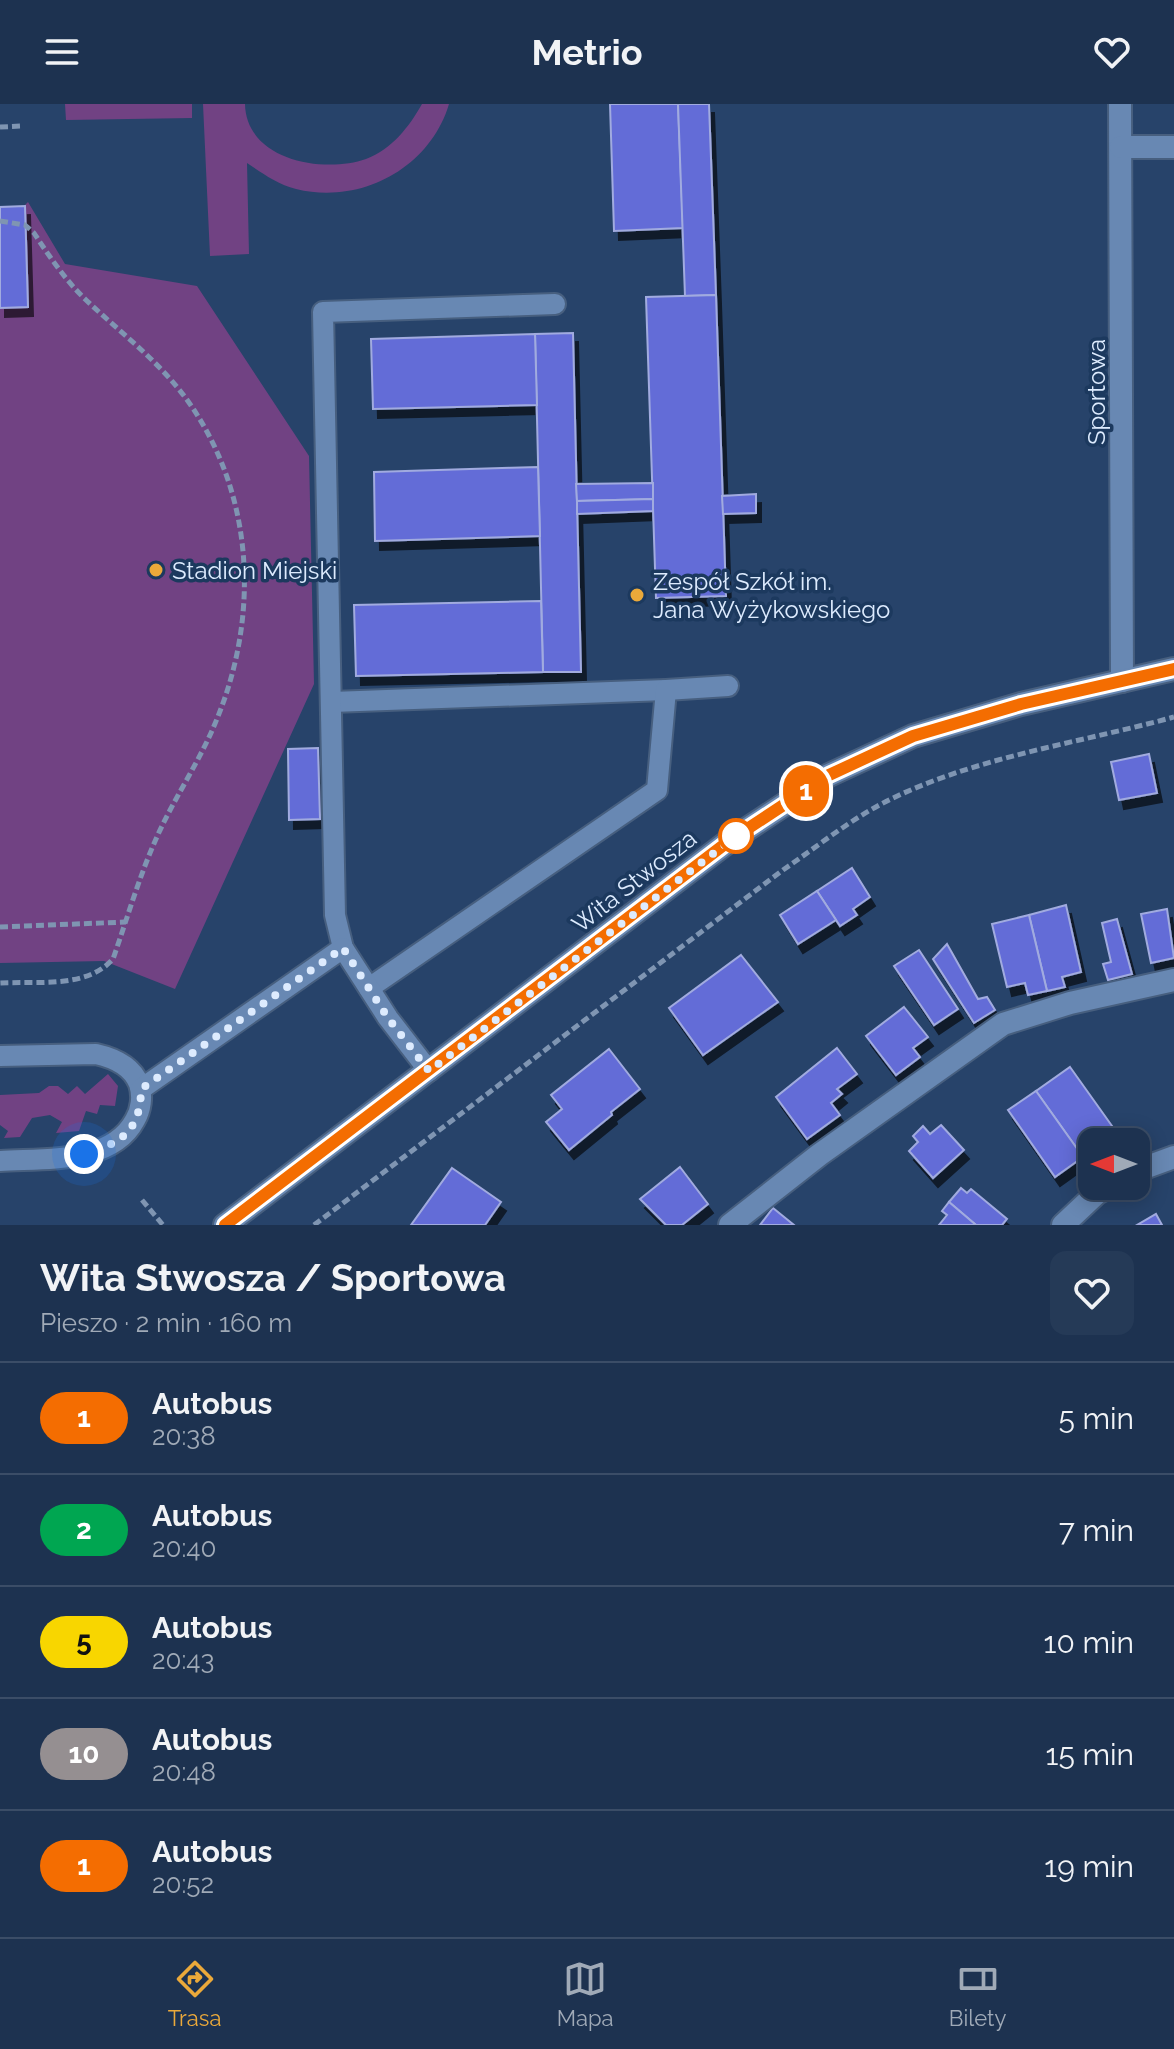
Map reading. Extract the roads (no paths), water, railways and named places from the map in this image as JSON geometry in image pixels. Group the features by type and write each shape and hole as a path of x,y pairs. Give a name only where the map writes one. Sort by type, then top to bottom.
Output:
{"street":[{"name":"Sportowa","path":"1120,104 1122,681"},
{"path":"1121,147 1174,147"},
{"name":"Wita Stwosza","path":"225,1225 729,841 829,775 913,736 1021,704 1174,669"},
{"path":"730,1225 819,1155 1003,1024 1070,1003 1174,980"},
{"path":"1150,1166 1174,1157"},
{"path":"1063,1225 1090,1200"}],"lane":[{"path":"429,1071 343,948 335,915 323,312 555,304"},
{"path":"332,702 728,686"},
{"path":"369,988 657,790 666,690"},
{"path":"141,1089 343,948"},
{"path":"0,1056 96,1054 111,1057 136,1077 141,1089 138,1116 129,1131 104,1149 84,1154 0,1161"}],"place":[{"name":"Stadion Miejski","path":"156,570"},
{"name":"Zespół Szkół im. Jana Wyżykowskiego","path":"637,595"}]}
